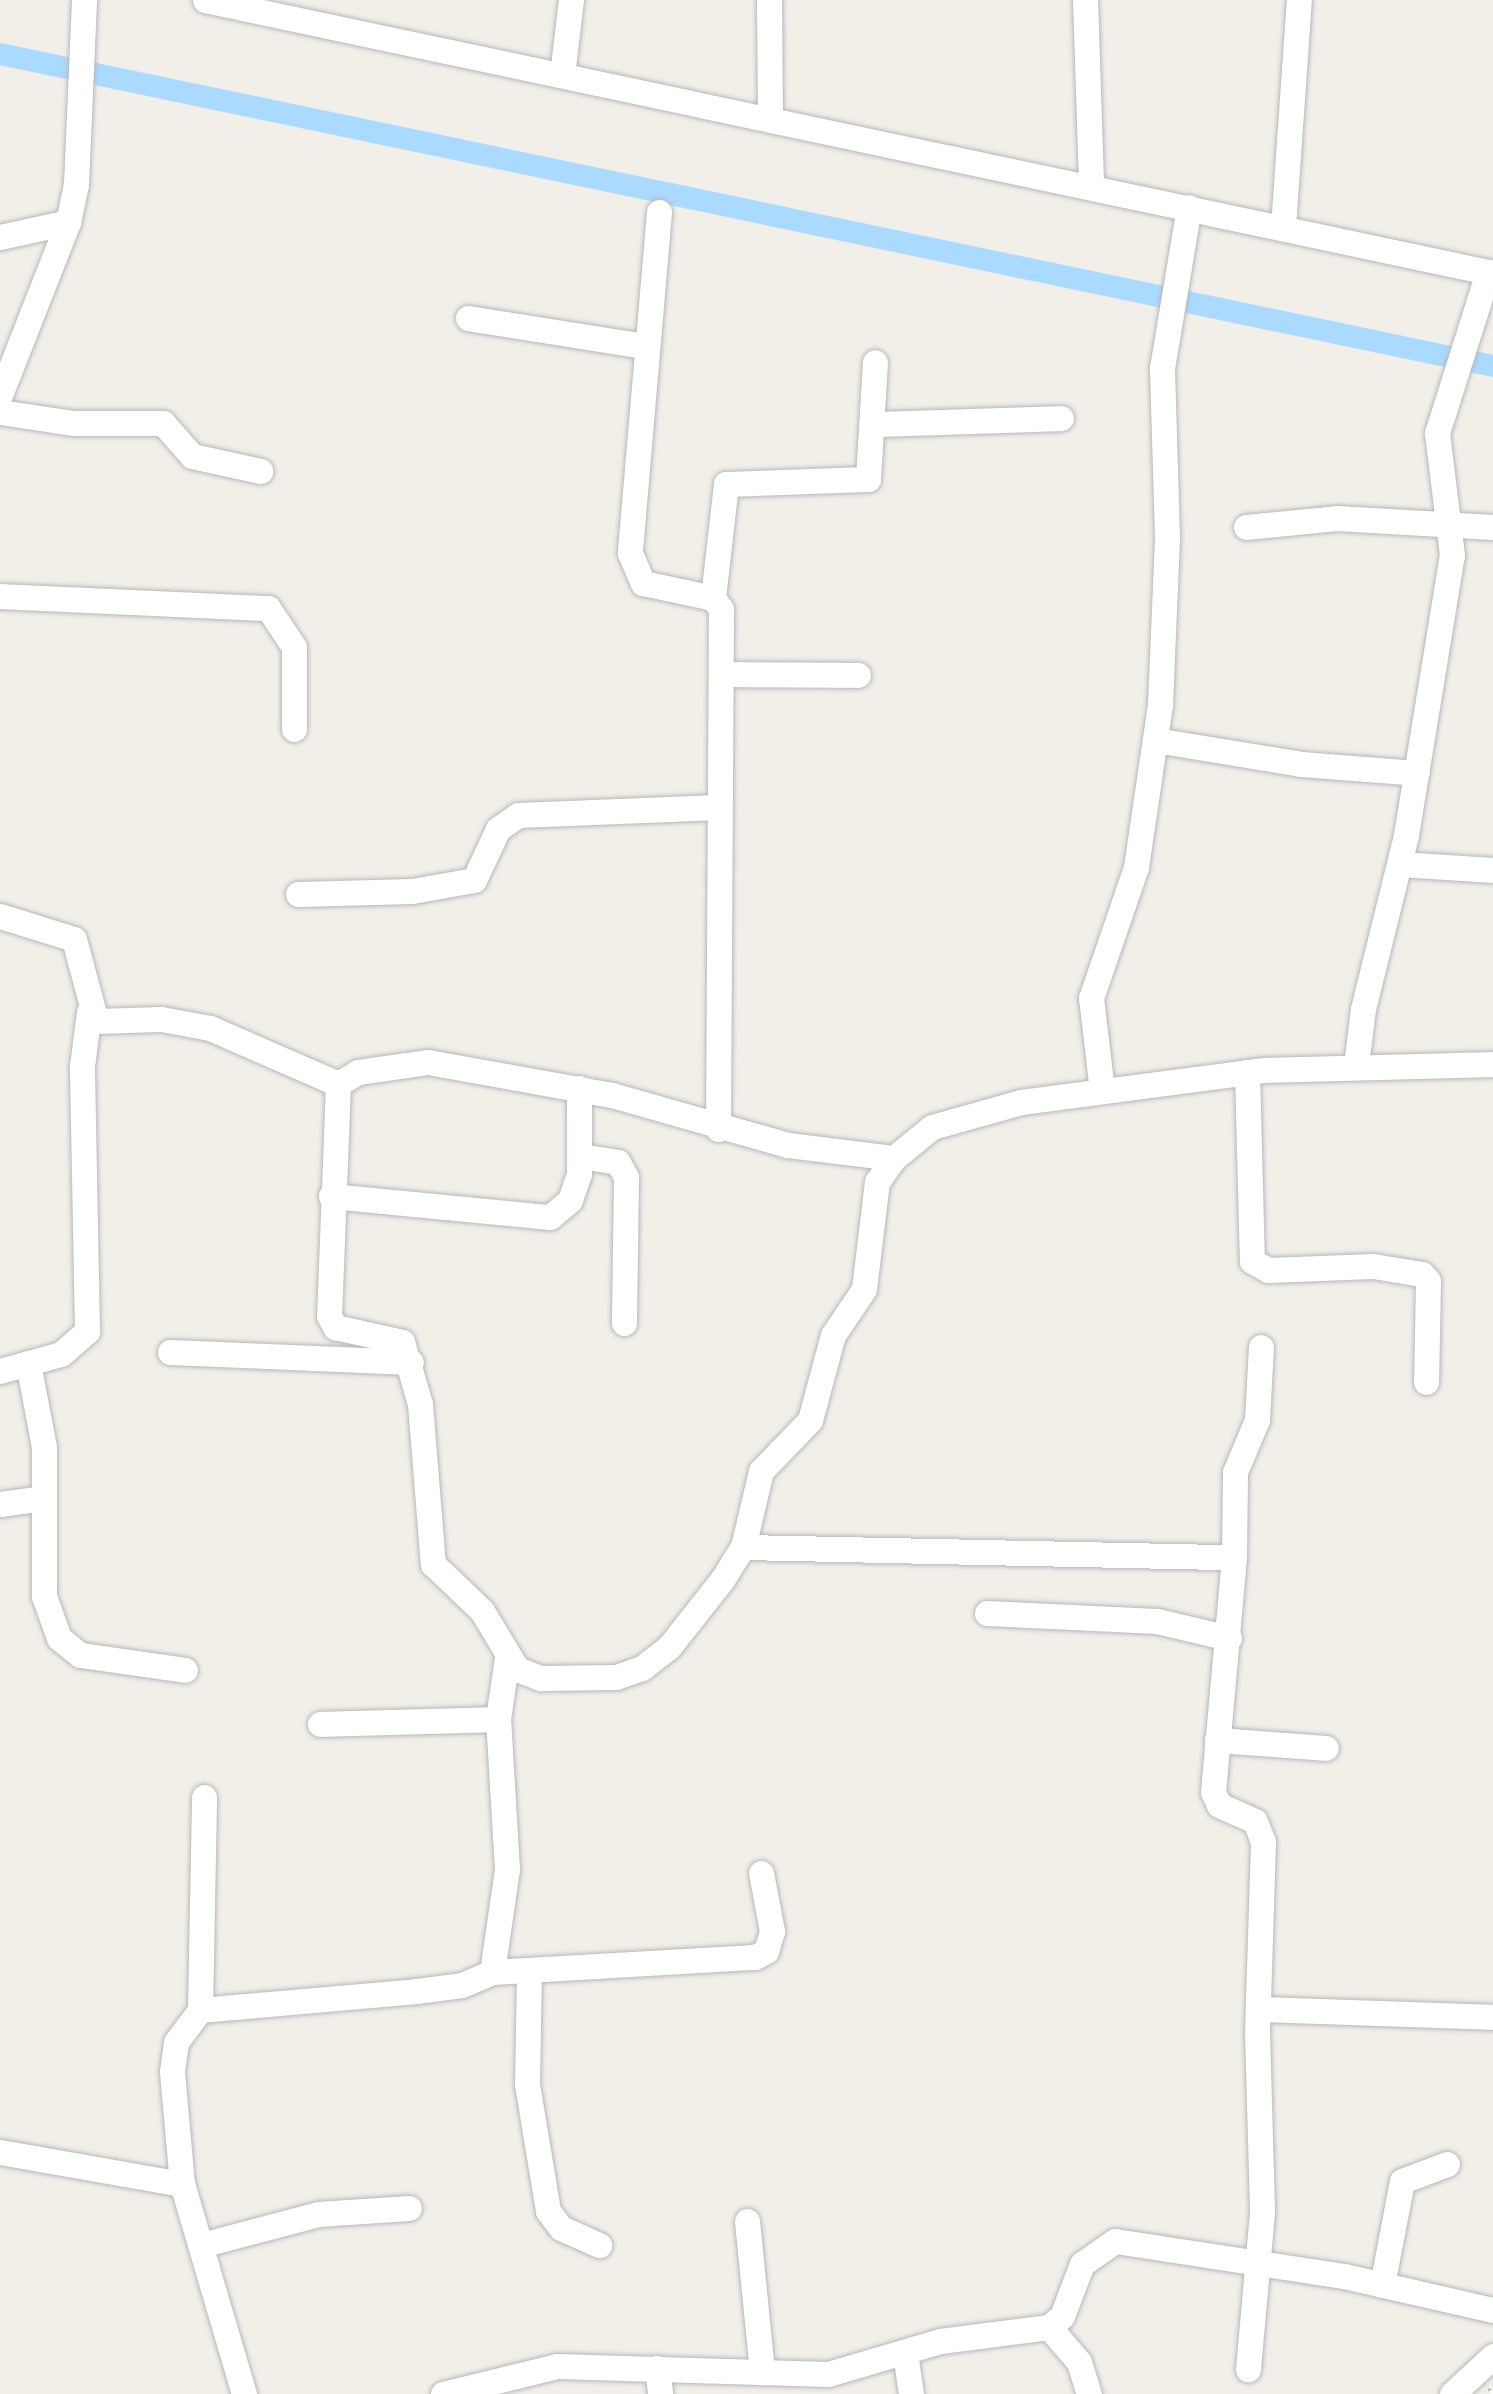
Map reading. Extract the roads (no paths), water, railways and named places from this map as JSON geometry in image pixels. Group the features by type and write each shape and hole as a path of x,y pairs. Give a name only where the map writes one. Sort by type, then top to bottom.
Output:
{"street":[{"path":"205,0 1091,185 1488,280 1438,432 1452,555 1400,864 1363,1009 1356,1065"},
{"path":"562,75 571,0"},
{"path":"769,0 770,117"},
{"path":"1085,0 1091,185"},
{"path":"1283,228 1299,0"},
{"path":"0,395 68,222 82,91 84,4"},
{"path":"1102,1092 1091,998 1136,867 1155,740 1166,537 1162,368 1168,312 1189,207"},
{"path":"659,212 644,346 632,564 653,588 713,598"},
{"path":"0,238 68,222"},
{"path":"468,318 644,346"},
{"path":"718,1129 721,609 713,598 726,484 868,479 876,362"},
{"path":"0,412 74,423 163,423 192,456 260,471"},
{"path":"874,424 1061,418"},
{"path":"1246,526 1337,518 1493,526"},
{"path":"0,596 268,608 294,647 294,728"},
{"path":"721,674 858,675"},
{"path":"1155,740 1301,764 1416,773"},
{"path":"298,894 412,891 474,880 498,829 518,815 719,807"},
{"path":"1400,864 1493,870"},
{"path":"0,916 74,939 84,958 89,1012 82,1066 87,1330 61,1354 0,1371"},
{"path":"89,1012 106,1022 161,1019 210,1028 338,1084"},
{"path":"338,1084 358,1072 428,1062 579,1088 718,1129 894,1158"},
{"path":"338,1084 329,1316 335,1328 394,1337 411,1362 433,1564 482,1611 506,1657 517,1669 541,1678 616,1676 642,1668 669,1647 743,1546 760,1471 810,1420 833,1335 864,1289 874,1196 894,1158 932,1127 978,1112 1247,1072 1356,1065 1493,1064"},
{"path":"1247,1072 1252,1260 1268,1270 1373,1266 1422,1274 1428,1281 1426,1382"},
{"path":"331,1196 535,1219 550,1217 570,1200 580,1156 579,1088"},
{"path":"580,1156 618,1162 626,1177 624,1323"},
{"path":"1248,2369 1257,2265 1263,1842 1255,1821 1218,1805 1213,1792 1229,1638 1236,1472 1257,1420 1261,1347"},
{"path":"170,1352 411,1362"},
{"path":"28,1363 44,1447 44,1596 68,1650 185,1670"},
{"path":"0,1504 43,1498"},
{"path":"743,1546 1234,1556"},
{"path":"987,1613 1157,1621 1229,1638"},
{"path":"492,1972 507,1869 498,1719 506,1657"},
{"path":"320,1724 498,1719"},
{"path":"1218,1740 1326,1748"},
{"path":"204,1796 200,2010 176,2042 172,2071 182,2184 244,2394"},
{"path":"200,2010 447,1987 492,1972 756,1958 772,1931 761,1873"},
{"path":"529,1971 527,2084 548,2210 561,2228 598,2246"},
{"path":"1258,2008 1493,2017"},
{"path":"0,2152 182,2184"},
{"path":"1382,2285 1402,2181 1447,2164"},
{"path":"201,2245 318,2214 409,2208"},
{"path":"747,2221 762,2372"},
{"path":"444,2394 557,2366 658,2381 762,2372 828,2374 940,2340 1049,2328 1062,2316 1082,2264 1115,2241 1382,2285 1493,2310"},
{"path":"1049,2328 1079,2362 1089,2394"},
{"path":"904,2353 911,2394"},
{"path":"1452,2394 1493,2356"}],"waterway":[{"path":"0,54 1493,366"}]}
